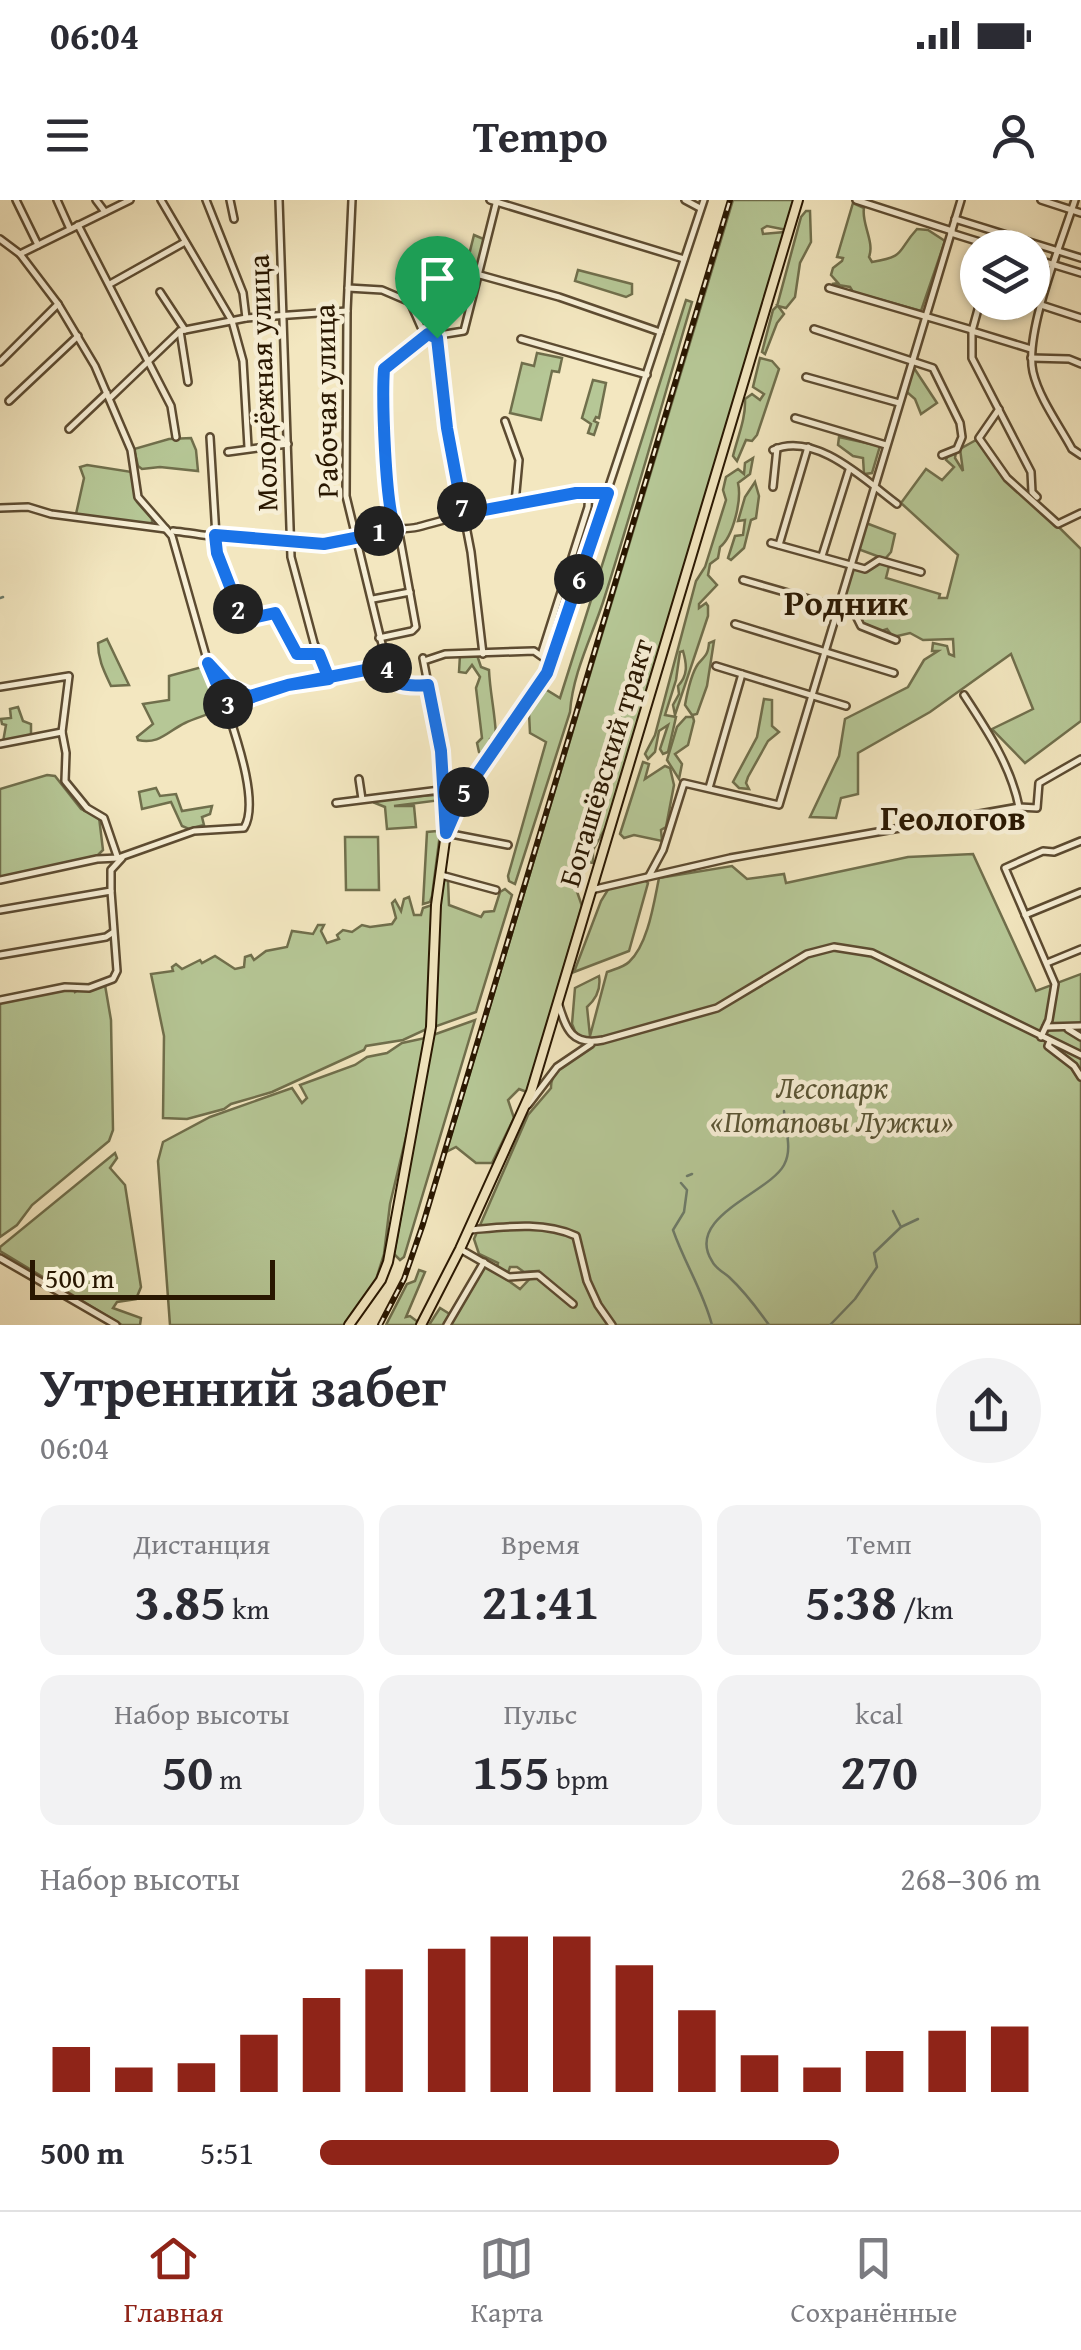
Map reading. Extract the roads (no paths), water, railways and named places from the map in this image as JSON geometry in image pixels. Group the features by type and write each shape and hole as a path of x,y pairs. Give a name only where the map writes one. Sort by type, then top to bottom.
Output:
{"main road":[{"name":"Богашёвский тракт","path":"420,1325 536,1086 798,200"},
{"path":"349,1325 387,1267 430,1028 438,874 446,833"}],"street":[{"path":"16,200 38,245"},
{"path":"57,200 70,229"},
{"path":"96,200 105,212"},
{"path":"20,254 130,200"},
{"path":"161,200 232,322 243,361 248,447"},
{"path":"206,200 243,293 246,318"},
{"path":"230,200 234,219"},
{"name":"Молодёжная улица","path":"280,200 292,558 329,679"},
{"name":"Рабочая улица","path":"352,200 346,496 386,666"},
{"path":"446,833 462,796 540,686 551,662 704,200"},
{"path":"856,200 960,235"},
{"path":"648,876 663,850 681,787 687,782 779,804 962,200"},
{"path":"1042,200 1081,213"},
{"path":"1050,278 1074,200"},
{"path":"348,288 382,290 410,302 428,334 437,338 466,330 495,201 684,259"},
{"path":"688,201 701,208"},
{"path":"956,219 1081,258"},
{"path":"78,225 171,406 176,437"},
{"path":"0,239 20,254 78,336 133,457 138,497 171,530 208,663 237,738 249,804 246,826 194,831 121,856 0,880"},
{"path":"110,284 185,242"},
{"path":"1050,264 1081,273"},
{"path":"480,275 660,332"},
{"path":"829,288 1031,349"},
{"path":"160,292 182,331 188,382"},
{"path":"0,362 58,304"},
{"path":"1050,307 1081,318"},
{"path":"69,429 182,331 246,318 347,312"},
{"path":"973,320 969,329 972,358 1031,472 1036,497"},
{"path":"1038,320 1031,349 1036,383 1072,448 1081,455"},
{"path":"814,330 933,368 960,422 960,444 942,455"},
{"path":"380,638 414,630 410,592 389,505 384,369 428,334"},
{"path":"9,401 78,336"},
{"path":"437,338 482,654"},
{"path":"521,339 647,375"},
{"path":"1031,358 1069,359 1081,364"},
{"path":"806,377 899,403"},
{"path":"999,409 979,438 1007,478 1058,524 1081,514"},
{"path":"795,418 886,446"},
{"path":"505,421 520,460 515,503"},
{"path":"210,437 217,553 242,618 275,613 297,654 319,654"},
{"path":"228,452 288,444"},
{"path":"773,488 775,449 785,445 808,447 826,452 898,504"},
{"path":"779,545 808,447"},
{"path":"822,556 849,470"},
{"path":"0,508 28,507 171,530 291,544 324,544 358,540 380,531 515,503 589,492 608,493"},
{"path":"541,655 588,507 589,492"},
{"path":"771,543 867,569 879,560 921,572"},
{"path":"743,580 856,614 859,625 868,631 896,640"},
{"path":"372,599 410,592"},
{"path":"734,624 894,673"},
{"path":"446,833 441,751 424,659 446,654 534,651 551,662"},
{"path":"208,663 231,688 250,696"},
{"path":"226,706 288,685 386,666 398,684 428,685"},
{"path":"716,666 846,706"},
{"path":"709,788 742,674"},
{"path":"0,687 68,676 62,732 65,781 87,808 104,818 121,856"},
{"path":"964,696 1000,752 1016,788 1019,807"},
{"path":"0,744 62,732"},
{"path":"591,890 663,872 1019,807 1037,808 1039,783 1081,759"},
{"path":"359,779 362,799"},
{"path":"336,804 440,790 462,796"},
{"path":"446,833 508,846"},
{"path":"1041,1037 1056,991 1005,868 1042,851 1054,852 1081,841"},
{"path":"0,1000 65,987 90,988 113,979 117,971 110,891 112,870 121,856"},
{"path":"438,874 496,890"},
{"path":"0,910 110,891"},
{"path":"1026,915 1081,892"},
{"path":"0,955 112,933"},
{"path":"536,1086 582,1048 717,1008 822,948 846,947 882,957 1081,1055"},
{"path":"1046,964 1081,949"},
{"path":"558,1015 582,1048"},
{"path":"1046,1027 1081,1026"},
{"path":"1066,1028 1081,1037"},
{"path":"579,1040 603,1040"},
{"path":"1050,1042 1048,1046 1074,1066 1081,1077"},
{"path":"469,1230 498,1226 558,1228 576,1236 588,1281 612,1325"},
{"path":"460,1249 509,1277 538,1275 573,1304"},
{"path":"0,1258 116,1325"},
{"path":"447,1325 484,1262"}],"waterway":[{"path":"769,1325 740,1288 715,1266 706,1245 709,1231 719,1219 784,1165 788,1146 784,1111"},
{"path":"687,1176 692,1174"},
{"path":"681,1183 687,1190 684,1212 673,1230 712,1325"},
{"path":"830,1325 855,1299 877,1267 874,1253 901,1227 893,1211"},
{"path":"901,1227 918,1219"}],"railway":[{"path":"380,1325 404,1279 423,1224 730,200"}],"district":[{"name":"Родник","path":"846,603"},
{"name":"Геологов","path":"953,818"}],"park label":[{"name":"Лесопарк «Потаповы Лужки»","path":"832,1105"}]}
